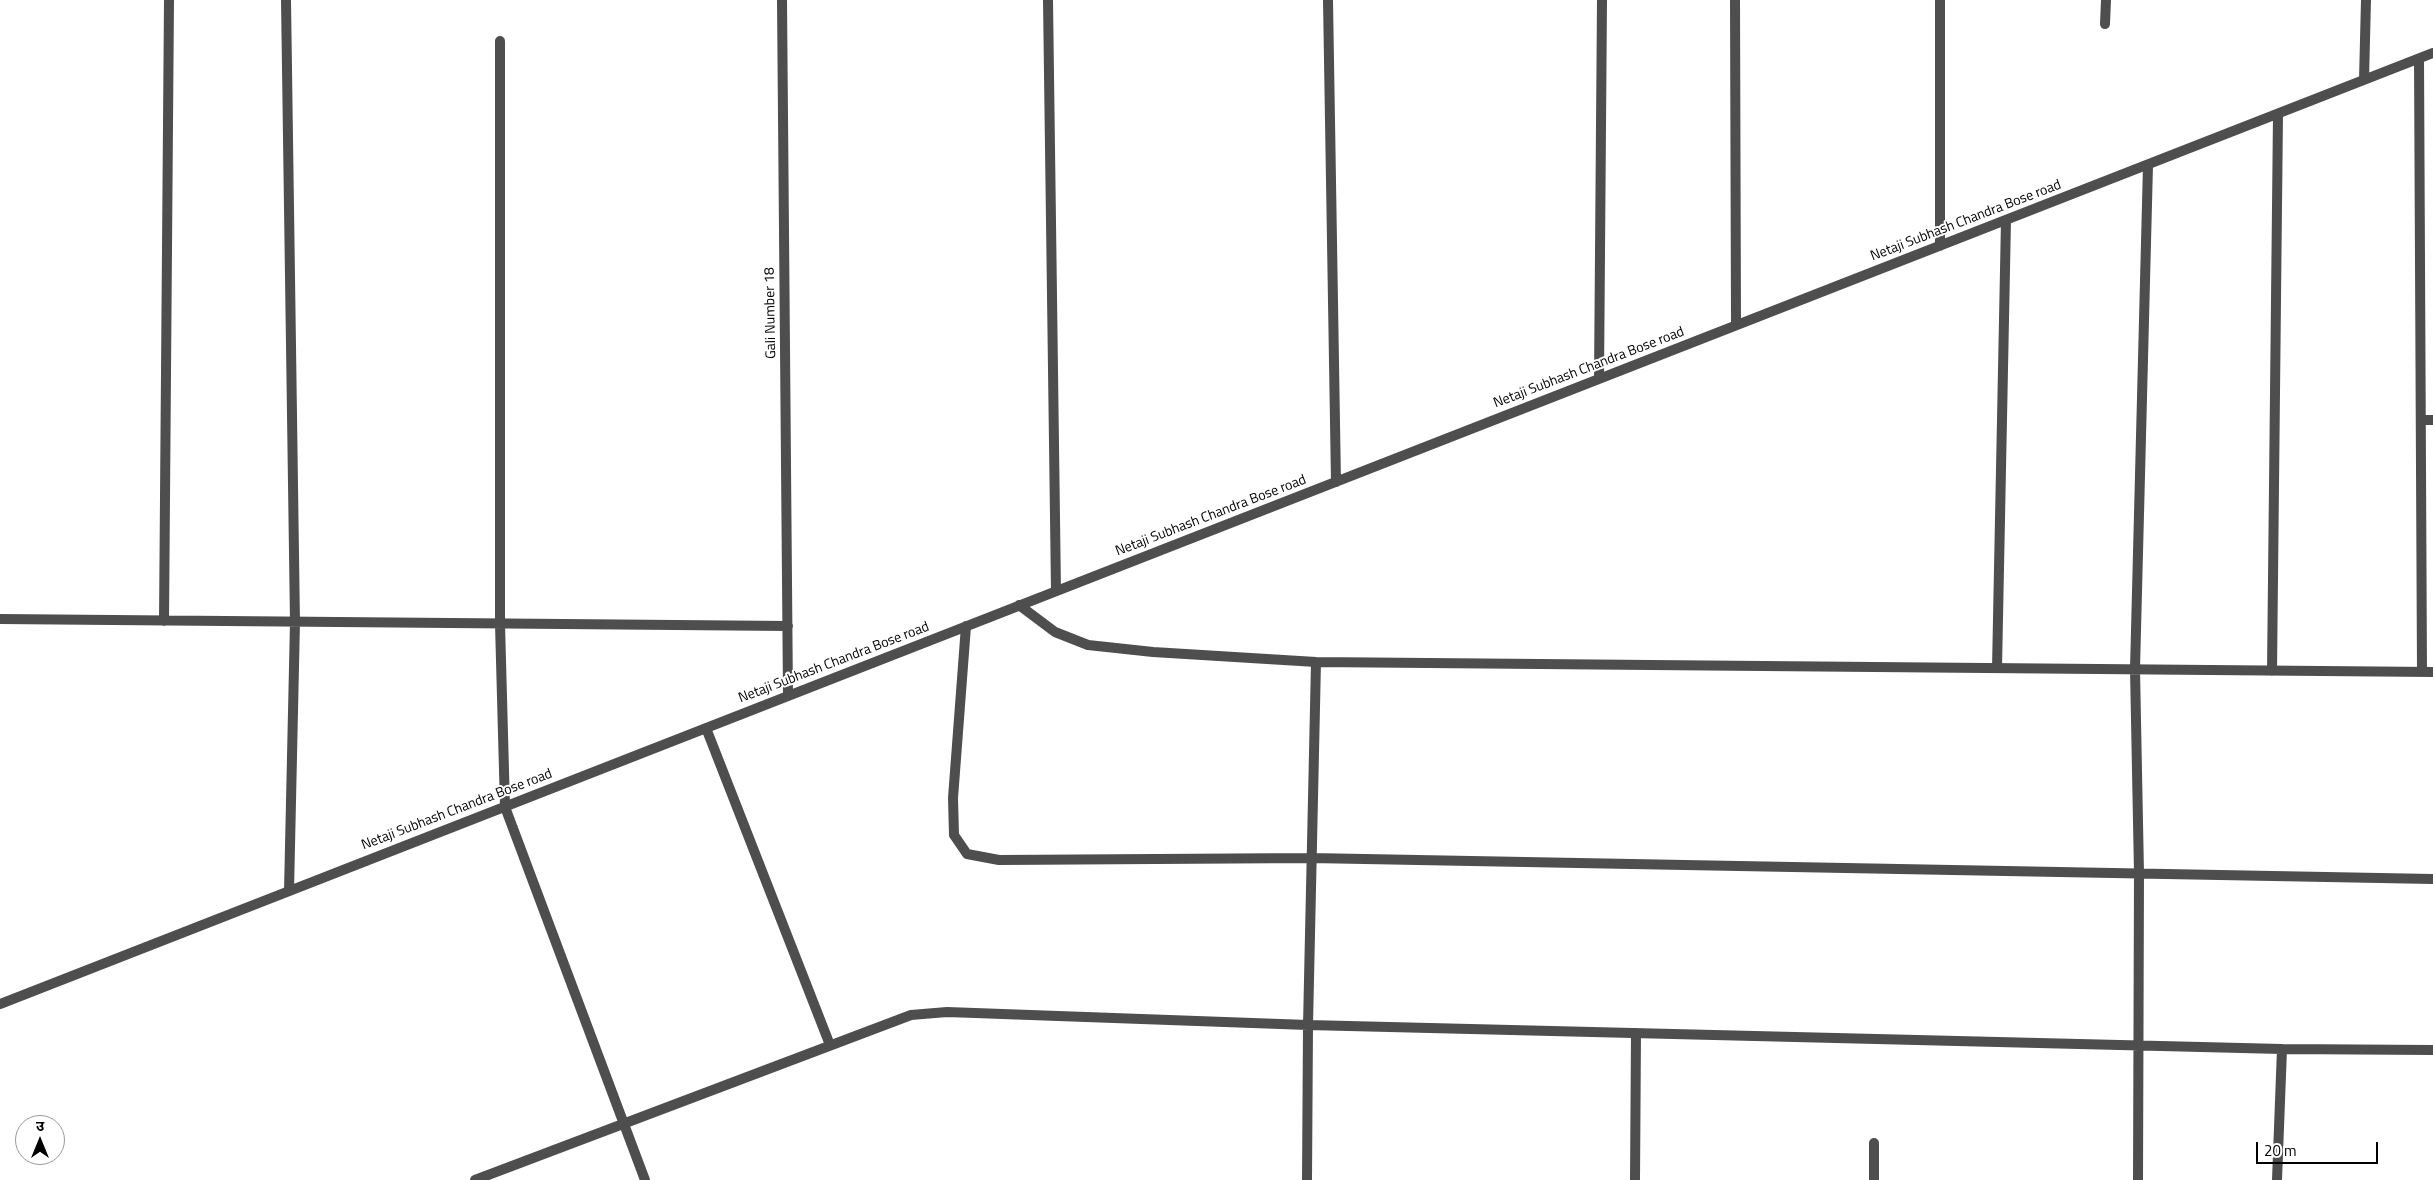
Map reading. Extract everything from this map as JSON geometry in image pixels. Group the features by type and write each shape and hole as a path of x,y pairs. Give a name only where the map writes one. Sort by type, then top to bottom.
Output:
{"street":[{"path":"164,621 169,0"},
{"path":"286,0 295,622 289,891"},
{"name":"Gali Number 18","path":"782,0 788,696"},
{"path":"1048,0 1056,591"},
{"path":"1328,0 1336,482"},
{"path":"1599,379 1602,0"},
{"path":"1735,0 1736,325"},
{"path":"1940,0 1940,246"},
{"path":"2105,24 2106,0"},
{"path":"2364,80 2366,0"},
{"path":"500,41 500,624 504,807 645,1180"},
{"name":"Netaji Subhash Chandra Bose road","path":"0,1004 2433,53"},
{"path":"2419,58 2422,672"},
{"path":"2272,671 2278,114"},
{"path":"2138,1180 2139,873 2135,669 2148,165"},
{"path":"1997,668 2006,220"},
{"path":"2422,420 2433,420"},
{"path":"1019,605 1055,632 1088,645 1153,652 1316,662 2433,672"},
{"path":"0,619 788,626"},
{"path":"966,626 953,798 954,835 967,854 999,860 1311,858 2433,879"},
{"path":"1307,1180 1308,1025 1316,662"},
{"path":"706,728 830,1045"},
{"path":"475,1180 911,1015 947,1012 1308,1025 2282,1049 2433,1050"},
{"path":"1635,1180 1636,1033"},
{"path":"2277,1180 2282,1049"},
{"path":"1874,1142 1874,1180"}]}
